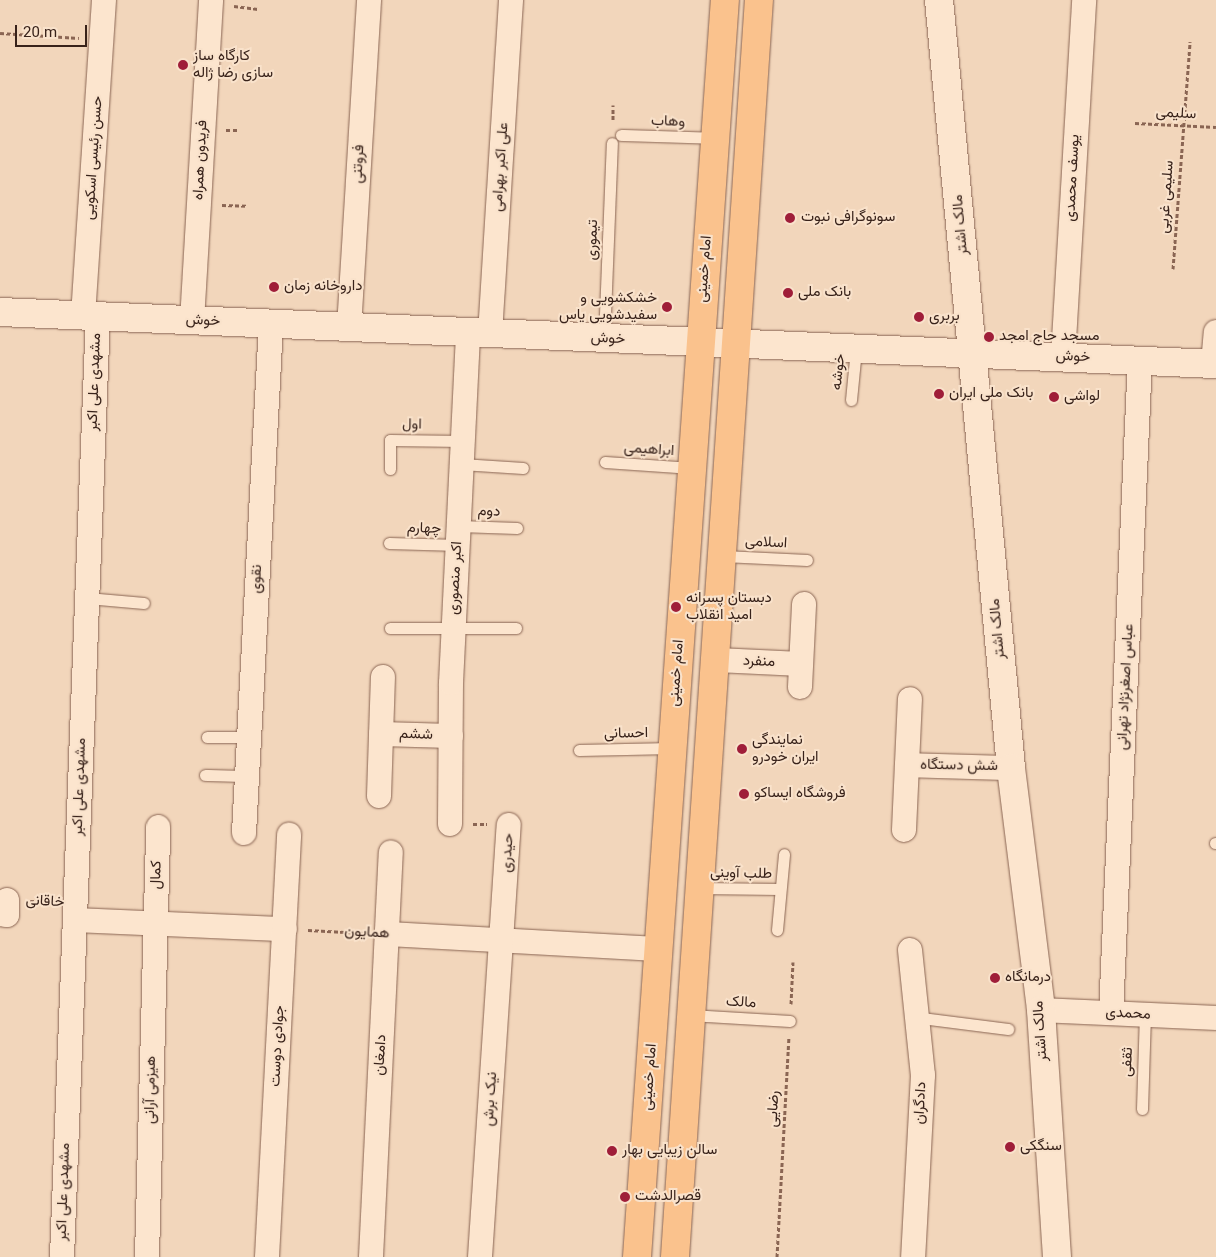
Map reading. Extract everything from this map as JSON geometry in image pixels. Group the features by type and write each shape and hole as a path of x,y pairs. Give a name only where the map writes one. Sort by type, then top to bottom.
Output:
{"main road":[{"name":"امام خمینی","path":"637,1257 725,0"},
{"path":"675,1257 690,1015 717,660 759,0"},
{"name":"مالک اشتر","path":"940,0 1011,768 1040,1010 1057,1257"},
{"name":"خوش","path":"0,312 700,343 737,342 856,347 1215,364"}],"street":[{"name":"حسن رئیسی اسکویی","path":"90,316 104,0"},
{"name":"فریدون همراه","path":"192,321 211,0"},
{"name":"فروتنی","path":"349,328 369,0"},
{"name":"علی اکبر بهرامی","path":"479,333 511,0"},
{"name":"یوسف محمدی","path":"1063,357 1084,0"},
{"name":"مشهدی علی اکبر","path":"62,1257 87,598 90,316"},
{"name":"نقوی","path":"244,833 271,324"},
{"path":"1215,364 1216,332"},
{"name":"اکبر منصوری","path":"450,824 450,736 462,452 479,333"},
{"name":"عباس اصغرنژاد تهرانی","path":"1111,1013 1140,360"},
{"name":"منفرد","path":"717,660 801,676 804,604"},
{"path":"379,796 383,677"},
{"path":"904,830 910,699"},
{"name":"ششم","path":"381,734 450,736"},
{"name":"شش دستگاه","path":"907,765 1011,768"},
{"name":"حیدری","path":"502,940 509,824"},
{"name":"کمال","path":"156,924 158,827"},
{"name":"جوادی دوست","path":"267,1257 289,835"},
{"name":"دامغان","path":"371,1257 391,852"},
{"path":"75,912 156,924 285,929"},
{"name":"هیزمی آرانی","path":"147,1257 156,924"},
{"name":"همایون","path":"387,934 659,949"},
{"name":"نیک برش","path":"480,1257 502,940"},
{"name":"دادگران","path":"910,950 920,1018 923,1075 913,1257"},
{"name":"محمدی","path":"1040,1010 1216,1018"}],"lane":[{"name":"وهاب","path":"621,135 714,138"},
{"name":"تیموری","path":"604,339 612,143"},
{"name":"خوشه","path":"851,400 856,347"},
{"name":"اول","path":"390,469 390,440 462,452"},
{"path":"462,452 523,468"},
{"name":"ابراهیمی","path":"605,462 692,468"},
{"name":"دوم","path":"458,535 517,528"},
{"name":"چهارم","path":"388,543 458,535"},
{"name":"اسلامی","path":"723,556 807,560"},
{"path":"87,598 144,603"},
{"path":"390,628 516,628"},
{"path":"207,737 248,737"},
{"name":"احسانی","path":"579,750 672,748"},
{"path":"205,775 246,776"},
{"path":"777,930 784,854"},
{"name":"طلب آوینی","path":"700,888 780,890"},
{"name":"مالک","path":"690,1015 790,1021"},
{"name":"ثقفی","path":"1142,1109 1145,1015"},
{"path":"920,1018 1008,1029"}],"path":[{"path":"0,33 102,40"},
{"name":"سلیمی غربی","path":"1173,269 1190,42"},
{"name":"سلیمی","path":"1135,123 1216,128"},
{"name":"حیدری","path":"450,824 509,824"},
{"name":"خاقانی","path":"4,907 75,912"},
{"name":"همایون","path":"285,929 387,934"},
{"name":"رضایی","path":"777,1257 793,962"}],"place":[{"name":"کارگاه ساز سازی رضا ژاله","path":"183,65"},
{"name":"سونوگرافی نبوت","path":"790,218"},
{"name":"داروخانه زمان","path":"274,287"},
{"name":"بانک ملی","path":"788,293"},
{"name":"خشکشویی و سفیدشویی یاس","path":"667,307"},
{"name":"بربری","path":"919,317"},
{"name":"مسجد حاج امجد","path":"989,337"},
{"name":"بانک ملی ایران","path":"939,394"},
{"name":"لواشی","path":"1054,397"},
{"name":"دبستان پسرانه امید انقلاب","path":"676,607"},
{"name":"نمایندگی ایران خودرو","path":"742,749"},
{"name":"فروشگاه ایساکو","path":"744,794"},
{"name":"درمانگاه","path":"995,978"},
{"name":"سنگکی","path":"1010,1147"},
{"name":"سالن زیبایی بهار","path":"612,1151"},
{"name":"قصرالدشت","path":"625,1197"}]}
